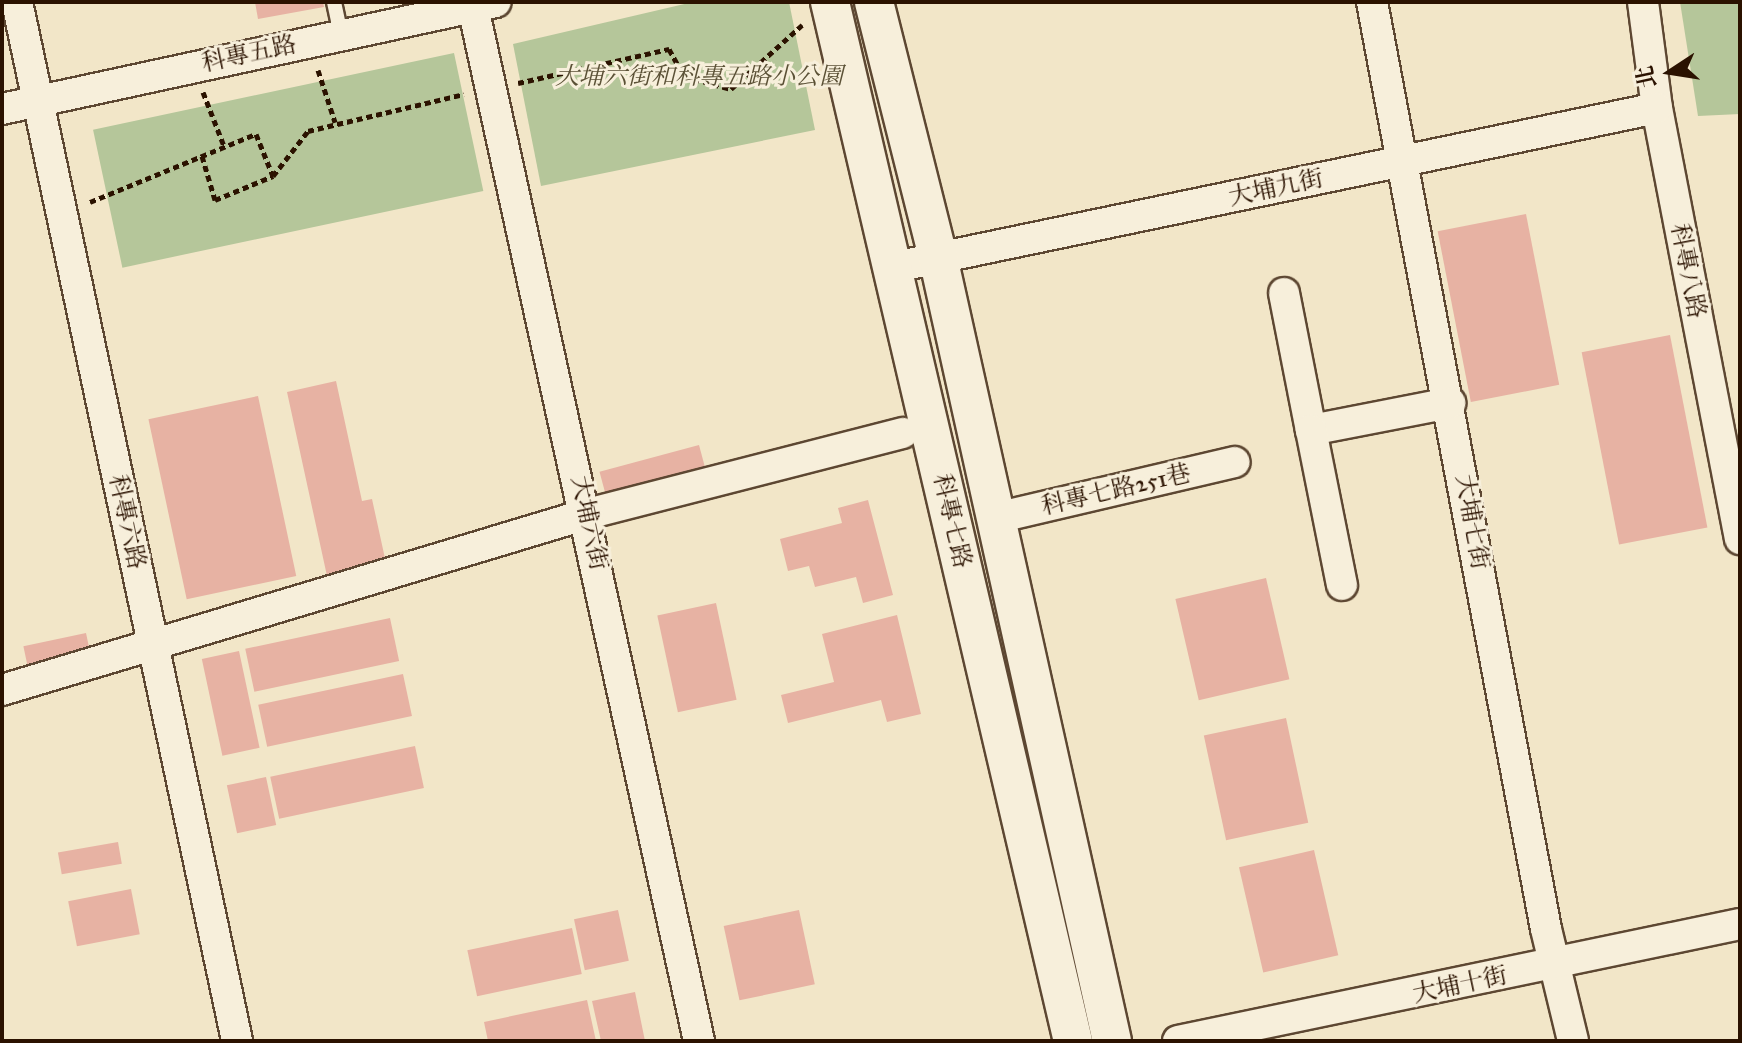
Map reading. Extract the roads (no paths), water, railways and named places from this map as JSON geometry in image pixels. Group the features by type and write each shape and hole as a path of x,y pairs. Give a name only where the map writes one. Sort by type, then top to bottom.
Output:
{"street":[{"name":"科專六路","path":"17,2 237,1041"},
{"name":"科專七路","path":"874,2 938,257 1112,1041"},
{"name":"大埔七街","path":"1372,2 1406,161 1554,965 1573,1041"},
{"name":"科專八路","path":"1643,2 1657,108 1740,539"},
{"name":"科專五路","path":"2,109 485,4"},
{"name":"大埔六街","path":"485,4 587,514 699,1041"},
{"name":"科專七路","path":"818,11 895,267 1073,1041"},
{"name":"大埔九街","path":"895,267 1657,108"},
{"path":"1284,293 1342,585"},
{"path":"1311,430 1450,403"},
{"path":"2,690 154,647 587,514 903,433"},
{"name":"科專七路251巷","path":"996,518 1235,462"},
{"name":"大埔十街","path":"1178,1041 1740,924"}],"lane":[{"path":"334,2 341,35"}],"park label":[{"name":"大埔六街和科專五路小公園","path":"699,77"}]}
